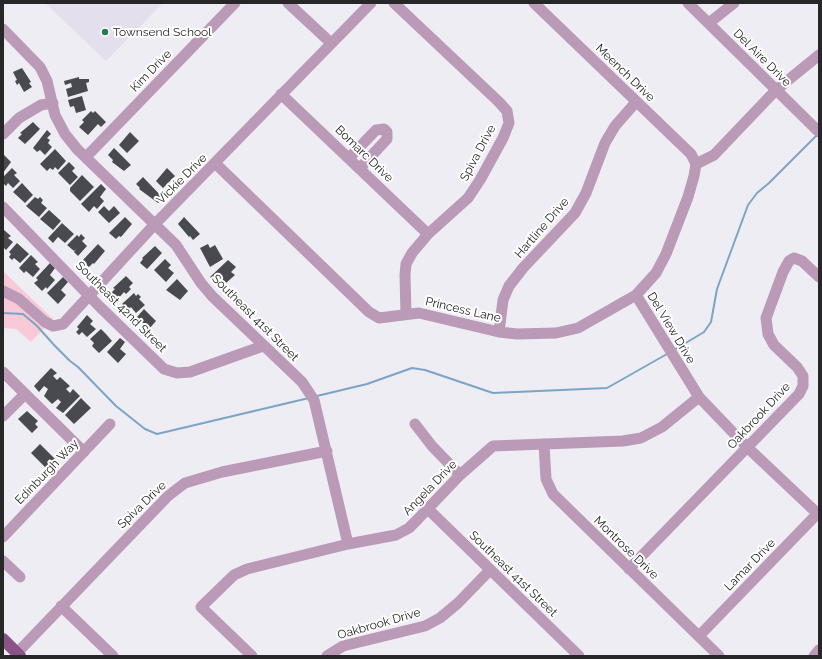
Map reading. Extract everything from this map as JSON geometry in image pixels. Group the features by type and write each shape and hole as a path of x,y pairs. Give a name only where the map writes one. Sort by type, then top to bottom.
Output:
{"main road":[{"path":"3,639 19,655"}],"street":[{"name":"Kim Drive","path":"86,157 235,3"},
{"path":"288,3 331,43"},
{"name":"Vickie Drive","path":"3,291 19,299 45,322 53,326 63,324 155,224 216,164 281,94 371,3"},
{"name":"Spiva Drive","path":"394,3 499,102 507,111 509,123 504,138 468,198 428,234 412,253 406,264 406,314"},
{"name":"Meench Drive","path":"534,3 691,154 696,164"},
{"name":"Del Aire Drive","path":"688,3 818,130"},
{"path":"709,23 734,3"},
{"name":"Southeast 41st Street","path":"3,29 40,67 53,103 55,115 65,134 77,149 176,245 201,283 212,296 302,382 314,400 348,544"},
{"path":"696,164 714,155 776,90 819,55"},
{"name":"Bomarc Drive","path":"281,94 428,234"},
{"name":"Hartline Drive","path":"499,332 503,300 509,286 523,268 575,213 586,193 605,143 615,126 636,102"},
{"path":"3,134 19,118 41,105 53,103"},
{"path":"349,158 376,130 384,129 387,132 387,139 360,168"},
{"name":"Princess Lane","path":"216,164 369,312 379,318 406,314 431,316 499,332 517,334 556,333 578,328 636,295"},
{"name":"Del View Drive","path":"696,164 692,183 666,254 656,273 636,295 698,397 747,447 819,514"},
{"name":"Southeast 42nd Street","path":"3,206 164,369 178,373 190,372 263,346"},
{"name":"Oakbrook Drive","path":"629,569 799,394 803,386 803,376 774,345 768,334 766,318 786,265 794,258 802,261 819,277"},
{"path":"3,372 84,452"},
{"path":"3,416 25,394"},
{"name":"Angela Drive","path":"252,656 201,607 234,575 247,568 348,544 396,535 409,528 429,510 460,475 493,446 623,441 641,438 662,427 698,397"},
{"name":"Edinburgh Way","path":"3,537 110,424"},
{"path":"415,424 432,446 460,475"},
{"name":"Montrose Drive","path":"544,444 546,480 553,494 719,656"},
{"name":"Spiva Drive","path":"19,655 61,606 168,496 185,483 222,472 327,450"},
{"name":"Southeast 41st Street","path":"429,510 579,656"},
{"name":"Lamar Drive","path":"699,636 819,514"},
{"path":"3,561 20,577"},
{"name":"Oakbrook Drive","path":"327,656 343,646 426,626 440,618 458,603 490,570"},
{"path":"61,606 113,656"},
{"path":"814,656 819,650"}],"shaded area":[{"name":"Townsend School","path":"45,3 163,3 106,61"},
{"path":"3,271 53,319 31,342 16,329 3,328"}],"building":[{"path":"22,68 31,82 29,83 32,87 24,92 19,83 17,85 15,81 17,80 13,72"},
{"path":"79,77 79,79 89,79 89,82 86,83 88,91 68,97 66,89 72,87 71,83 65,85 64,81"},
{"path":"82,96 86,110 76,113 74,106 70,107 68,100"},
{"path":"91,111 93,113 95,111 106,122 101,127 98,124 88,135 79,127 84,122 82,120"},
{"path":"33,122 40,129 25,144 18,138 22,134 20,133"},
{"path":"47,130 51,134 47,138 50,140 48,143 52,147 45,155 40,150 37,152 33,148"},
{"path":"130,132 139,141 127,153 119,145"},
{"path":"114,148 131,165 124,171 112,162 113,160 108,155"},
{"path":"55,149 66,161 58,170 55,167 53,170 50,168 47,171 40,164"},
{"path":"3,154 11,162 3,173"},
{"path":"69,162 75,168 72,171 78,177 70,185 58,173"},
{"path":"12,168 17,173 14,175 20,181 13,188 8,183 6,186 3,183 3,177"},
{"path":"167,168 175,176 163,188 156,181"},
{"path":"82,175 94,187 80,201 70,191 70,188"},
{"path":"143,177 163,198 158,203 139,189 140,188 136,184"},
{"path":"22,183 33,195 25,203 13,192"},
{"path":"101,184 106,189 100,197 104,201 97,209 94,206 89,212 81,204"},
{"path":"35,197 38,199 40,197 43,200 41,203 47,208 39,217 26,206"},
{"path":"104,206 109,211 114,206 120,213 109,223 98,212"},
{"path":"49,210 61,221 53,230 40,219"},
{"path":"125,217 132,224 121,237 119,236 116,239 109,233"},
{"path":"184,217 200,234 193,240 178,224"},
{"path":"62,223 74,234 65,243 58,237 53,243 48,238"},
{"path":"4,230 11,236 8,238 13,242 6,250 3,247"},
{"path":"81,234 85,238 82,241 87,246 78,256 74,252 76,249 74,251 67,245 77,235 79,237"},
{"path":"17,243 29,254 20,263 14,258 12,260 9,257 11,254 9,252"},
{"path":"98,244 105,251 94,264 93,263 89,267 82,261"},
{"path":"208,244 210,248 215,245 223,259 210,267 200,248"},
{"path":"155,246 162,253 147,269 140,263 143,259 142,258"},
{"path":"31,255 38,262 35,264 40,269 33,277 26,271 24,273 19,268"},
{"path":"165,259 171,265 168,268 174,273 166,282 154,270"},
{"path":"228,260 236,267 231,272 235,275 226,283 220,277 215,282 210,277"},
{"path":"50,263 55,268 50,275 55,280 47,289 46,287 42,291 34,283 38,280 36,278"},
{"path":"126,276 133,283 129,287 131,289 126,294 124,292 117,300 111,293 115,289 113,288"},
{"path":"63,277 68,282 61,290 66,295 58,304 47,293"},
{"path":"177,279 188,291 180,300 166,290"},
{"path":"134,293 136,296 138,294 141,297 139,299 145,305 136,313 131,307 128,310 122,304"},
{"path":"144,309 156,321 149,329 137,317"},
{"path":"87,315 93,321 90,324 96,329 87,337 82,332 79,335 76,332 79,329 77,327"},
{"path":"101,329 112,341 99,353 92,346 94,343 90,339"},
{"path":"120,338 125,342 120,349 126,354 118,363 107,352"},
{"path":"51,368 57,373 53,376 57,380 60,377 70,386 66,389 70,393 73,389 80,396 63,413 56,408 61,402 58,399 52,404 44,396 48,389 44,386 39,392 34,386"},
{"path":"81,398 91,408 74,424 65,415"},
{"path":"27,411 38,421 35,424 38,427 32,433 18,419"},
{"path":"40,444 57,461 51,466 50,465 48,470 31,453"}],"waterway":[{"path":"674,350 704,332 711,322 717,289 748,205 757,193 817,135"},
{"path":"3,313 23,314 37,326 55,346 116,406 145,429 157,434 309,398"},
{"path":"317,396 367,384 412,368 425,370 493,393 607,388 667,354"}],"place":[{"name":"Townsend School","path":"105,32"}]}
